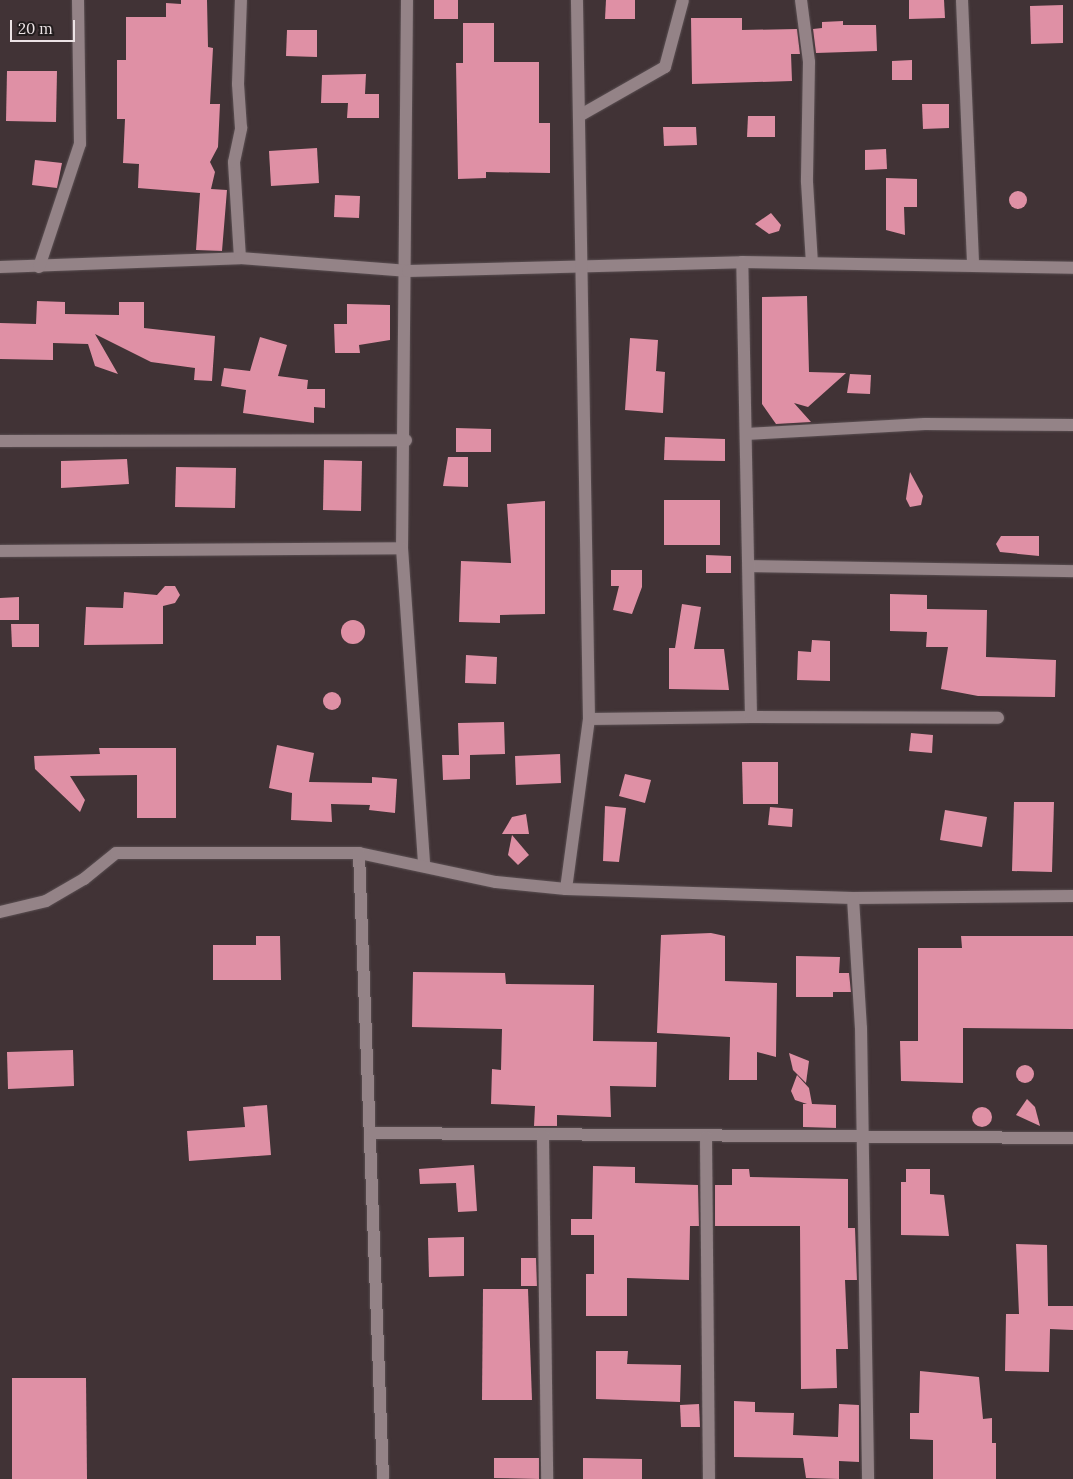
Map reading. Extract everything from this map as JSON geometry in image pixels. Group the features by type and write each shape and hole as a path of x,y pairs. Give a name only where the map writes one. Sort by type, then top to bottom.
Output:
{"street":[{"path":"39,266 80,144 78,0"},
{"path":"240,258 234,162 241,128 238,84 241,0"},
{"path":"408,0 408,271 406,440 402,548 424,866"},
{"path":"566,889 589,719 577,0"},
{"path":"580,116 665,67 683,0"},
{"path":"801,0 809,62 807,182 812,263"},
{"path":"962,0 973,266"},
{"path":"0,267 240,258 408,271 742,262 1073,268"},
{"path":"742,262 750,566 751,717"},
{"path":"746,434 925,424 1073,426"},
{"path":"0,441 406,440"},
{"path":"0,551 402,548"},
{"path":"750,566 1073,571"},
{"path":"589,719 751,717 998,718"},
{"path":"0,912 46,901 84,879 116,853 358,853 496,882 566,889 853,898 1073,896"},
{"path":"358,853 372,1133 383,1479"},
{"path":"853,898 862,1136 868,1479"},
{"path":"372,1133 543,1136 1073,1138"},
{"path":"543,1136 547,1479"},
{"path":"706,1137 710,1479"}],"building":[{"path":"181,0 207,0 208,47 213,48 210,104 220,104 218,147 210,162 215,172 211,189 227,190 222,251 196,250 200,193 138,188 139,164 123,163 125,119 117,119 117,60 126,60 126,17 166,17 166,3 181,4"},
{"path":"434,0 458,0 458,19 434,19"},
{"path":"606,0 635,0 635,19 605,19"},
{"path":"909,0 944,0 945,18 909,19"},
{"path":"1063,5 1063,43 1031,44 1030,6"},
{"path":"691,18 742,18 742,30 797,29 800,54 791,54 792,81 692,84"},
{"path":"843,21 843,25 876,25 877,51 816,53 813,29 822,28 822,22"},
{"path":"463,23 494,23 494,62 539,62 539,123 550,123 550,173 486,172 486,178 458,179 456,63 463,63"},
{"path":"287,30 317,30 317,57 286,56"},
{"path":"912,60 912,80 892,80 892,61"},
{"path":"7,71 57,71 56,122 6,121"},
{"path":"366,74 365,94 379,94 379,118 347,118 348,103 321,103 322,75"},
{"path":"922,104 949,104 949,128 923,129"},
{"path":"748,116 775,116 775,137 747,137"},
{"path":"663,127 696,127 697,145 664,146"},
{"path":"317,148 319,183 271,186 269,151"},
{"path":"886,149 887,169 865,170 865,150"},
{"path":"35,160 62,163 57,188 32,185"},
{"path":"886,178 917,179 917,207 904,207 905,235 886,230"},
{"path":"1014,191 1022,191 1027,196 1025,207 1014,209 1009,204 1009,196"},
{"path":"335,195 360,196 359,218 334,217"},
{"path":"771,213 781,225 779,231 769,234 755,224"},
{"path":"807,296 809,372 846,373 808,407 794,403 811,422 776,424 762,404 762,297"},
{"path":"37,301 65,302 65,314 119,315 119,302 144,302 144,328 215,336 212,381 194,380 195,368 151,362 95,334 118,374 95,366 88,344 53,343 53,360 0,359 0,323 36,324"},
{"path":"347,304 390,305 390,340 359,345 360,353 335,353 334,324 347,324"},
{"path":"260,337 287,345 278,376 308,380 307,389 325,389 325,408 314,407 314,423 243,413 246,390 221,386 224,368 250,371"},
{"path":"630,338 658,340 656,371 665,372 663,413 625,410"},
{"path":"850,374 871,375 870,394 847,393"},
{"path":"456,428 491,429 491,452 456,452"},
{"path":"665,437 725,439 725,461 664,460"},
{"path":"448,457 468,457 468,487 443,486"},
{"path":"127,459 129,484 61,488 61,461"},
{"path":"324,460 362,461 361,511 323,510"},
{"path":"176,467 236,468 235,508 175,507"},
{"path":"910,472 923,496 921,505 910,507 906,499"},
{"path":"664,500 720,500 720,545 664,545"},
{"path":"545,501 545,614 500,615 500,623 459,622 461,561 511,563 507,504"},
{"path":"1001,536 1039,536 1039,556 1000,552 996,544"},
{"path":"706,555 731,556 731,573 706,573"},
{"path":"611,570 642,570 642,587 632,614 613,610 619,586 611,586"},
{"path":"165,586 175,586 180,595 175,603 163,606 163,644 84,645 86,607 123,608 124,592 157,595"},
{"path":"890,594 927,595 927,609 987,610 986,657 1056,660 1055,697 978,696 941,689 948,647 926,647 927,632 890,631"},
{"path":"19,597 19,620 0,620 0,598"},
{"path":"682,604 701,607 694,649 724,649 729,690 669,689 669,648 675,648"},
{"path":"353,620 362,623 365,632 362,641 353,644 344,641 341,632 344,623"},
{"path":"11,624 39,624 39,647 12,647"},
{"path":"812,640 830,641 830,681 797,680 798,651 811,652"},
{"path":"466,655 497,657 496,684 465,683"},
{"path":"328,692 336,692 341,697 339,708 328,710 323,705 323,697"},
{"path":"504,722 505,754 470,755 470,779 443,780 442,755 459,755 458,723"},
{"path":"911,733 933,735 932,753 909,751"},
{"path":"277,745 314,753 309,782 372,783 372,777 397,779 395,813 369,810 370,805 331,804 332,822 291,820 292,793 269,788"},
{"path":"99,748 176,748 176,818 137,818 137,775 70,776 85,800 80,812 35,769 34,756 100,754"},
{"path":"560,754 561,783 516,785 515,756"},
{"path":"742,762 778,762 778,804 743,804"},
{"path":"625,774 651,780 645,803 619,796"},
{"path":"1014,802 1054,802 1052,872 1012,871"},
{"path":"605,806 626,808 619,862 603,861"},
{"path":"770,807 793,809 792,827 768,825"},
{"path":"945,810 987,817 982,847 940,840"},
{"path":"526,814 529,834 502,834 512,817"},
{"path":"512,835 529,855 518,865 508,855"},
{"path":"711,933 725,936 725,981 777,983 776,1057 757,1052 757,1080 729,1080 730,1037 657,1033 661,935"},
{"path":"256,936 280,936 281,980 213,980 213,945 256,945"},
{"path":"961,936 1073,936 1073,1029 963,1028 963,1083 901,1081 900,1041 918,1041 918,948 962,948"},
{"path":"796,956 840,957 839,973 849,973 851,992 833,992 833,997 796,997"},
{"path":"413,972 505,973 506,984 594,985 593,1041 657,1042 656,1087 610,1086 611,1117 557,1115 557,1126 534,1126 535,1106 491,1104 492,1069 501,1070 502,1029 412,1027"},
{"path":"73,1050 74,1086 8,1089 7,1052"},
{"path":"789,1053 809,1061 806,1083 793,1070"},
{"path":"1021,1065 1029,1065 1034,1070 1032,1081 1021,1083 1016,1078 1016,1070"},
{"path":"797,1075 809,1088 812,1104 836,1105 836,1128 803,1127 803,1104 807,1104 795,1100 791,1091"},
{"path":"1027,1099 1035,1107 1040,1126 1016,1115"},
{"path":"267,1105 271,1155 189,1161 187,1131 245,1127 243,1107"},
{"path":"982,1107 989,1110 992,1117 989,1124 982,1127 975,1124 972,1117 975,1110"},
{"path":"474,1165 477,1211 458,1212 456,1183 420,1184 419,1169"},
{"path":"593,1166 635,1167 635,1183 698,1185 699,1226 690,1226 689,1280 627,1278 627,1316 586,1316 586,1274 594,1274 594,1235 571,1235 571,1219 592,1219"},
{"path":"732,1169 749,1169 750,1177 848,1179 848,1228 855,1228 857,1280 845,1280 848,1349 836,1349 837,1388 801,1389 800,1226 715,1226 715,1185 732,1185"},
{"path":"906,1169 930,1169 930,1194 944,1195 949,1236 901,1235 901,1182 906,1182"},
{"path":"464,1237 464,1276 429,1277 428,1238"},
{"path":"1016,1244 1047,1245 1048,1306 1073,1306 1073,1330 1050,1329 1049,1372 1005,1371 1006,1314 1019,1314"},
{"path":"521,1258 536,1258 537,1286 521,1286"},
{"path":"483,1289 528,1289 532,1400 482,1400"},
{"path":"596,1351 628,1351 627,1364 681,1365 680,1402 596,1399"},
{"path":"920,1371 979,1377 983,1419 992,1418 992,1443 996,1443 996,1479 933,1479 933,1440 910,1439 910,1413 919,1413"},
{"path":"12,1378 86,1378 87,1479 12,1479"},
{"path":"734,1401 755,1402 755,1412 794,1413 793,1435 838,1437 839,1404 859,1405 859,1462 839,1461 839,1479 806,1478 803,1458 734,1457"},
{"path":"699,1404 700,1427 681,1427 680,1405"},
{"path":"494,1458 539,1458 539,1479 494,1478"},
{"path":"583,1458 642,1459 642,1479 583,1479"}]}
